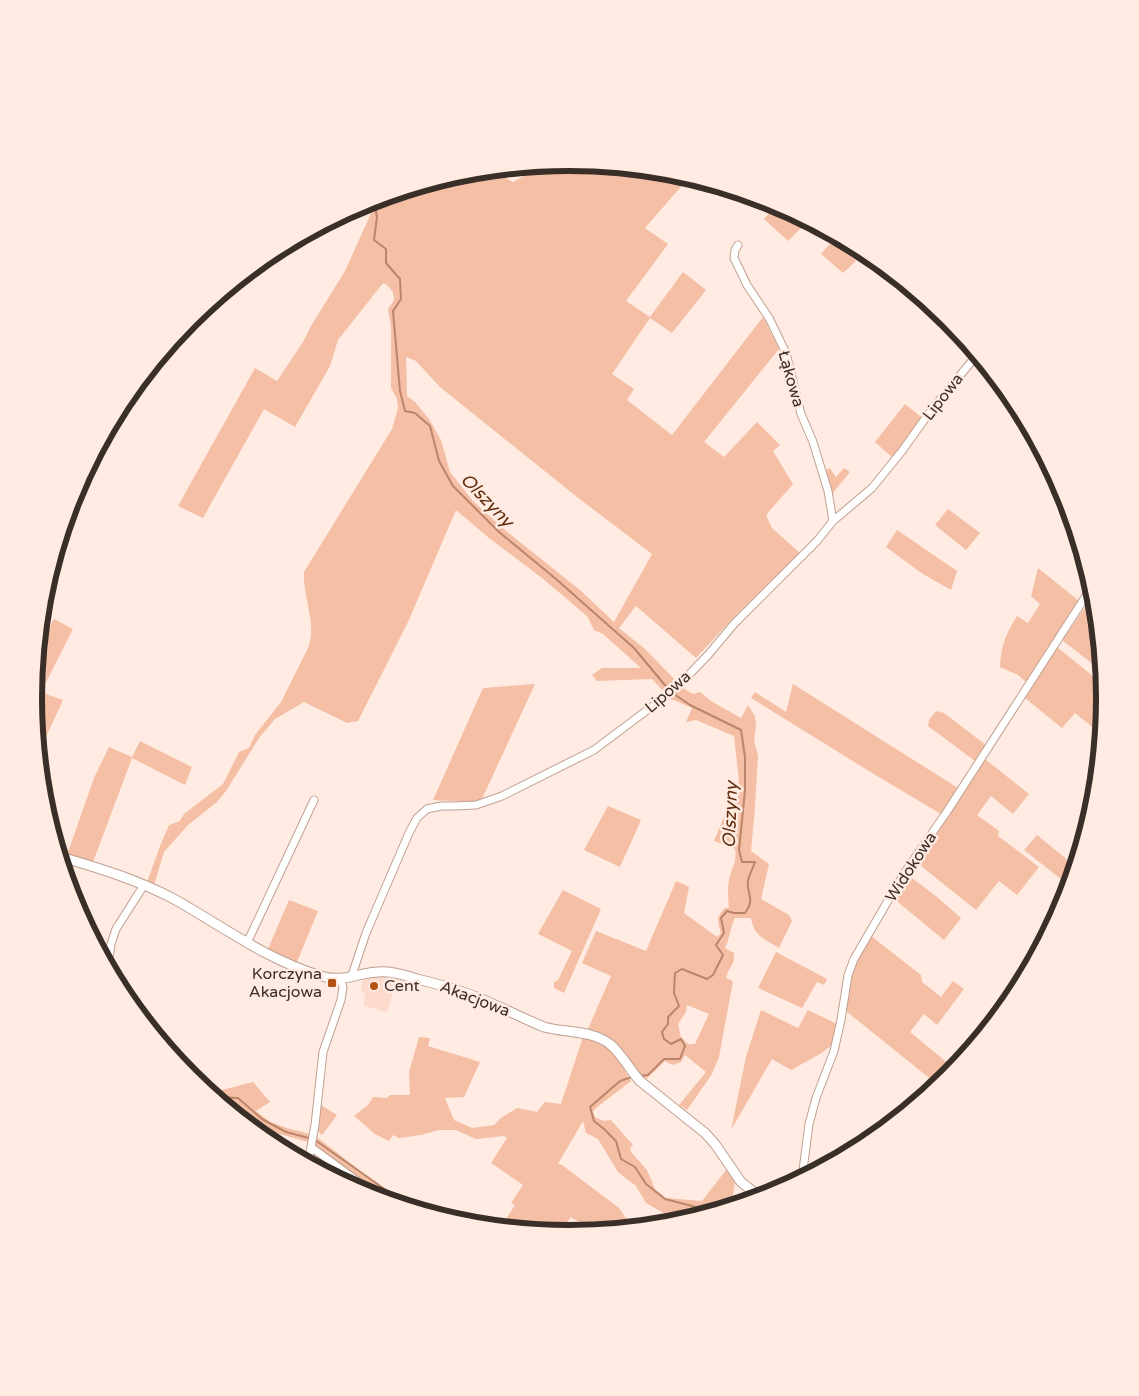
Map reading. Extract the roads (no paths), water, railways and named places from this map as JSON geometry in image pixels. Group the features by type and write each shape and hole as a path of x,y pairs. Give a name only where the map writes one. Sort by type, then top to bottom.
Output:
{"street":[{"name":"Łąkowa","path":"738,245 734,258 748,285 769,318 786,353 801,414 813,442 828,491 833,521"},
{"name":"Lipowa","path":"351,978 366,933 417,818 427,809 440,806 476,805 502,796 594,750 676,688 708,656 734,624 817,541 833,521 872,488 902,451 932,409 973,360"},
{"name":"Widokowa","path":"803,1171 809,1124 816,1098 834,1051 848,975 854,959 903,875 948,810 1086,595"},
{"path":"247,943 314,800"},
{"name":"Akacjowa","path":"68,859 96,867 144,885 174,899 247,943 295,967 322,977 340,979 388,972 411,977 479,998 544,1027 601,1039 611,1045 621,1056 640,1082 705,1133 715,1144 741,1182 753,1192"},
{"path":"110,956 116,929 144,885"},
{"path":"309,1156 315,1125 323,1052 341,1000 343,986 340,979"},
{"path":"311,1146 356,1180"}],"waterway":[{"name":"Olszyny","path":"375,208 377,217 374,240 386,249 386,263 400,279 401,299 393,311 400,391 405,411 415,413 430,426 439,461 453,486 499,532 556,579 634,648 669,690"},
{"name":"Olszyny","path":"639,1076 648,1075 664,1059 680,1059 685,1046 681,1039 671,1044 664,1039 662,1032 668,1024 668,1017 679,1006 674,993 675,973 682,969 707,979 713,975 723,955 716,945 724,933 721,918 727,911 745,913 750,904 748,881 755,862 742,862 739,850 745,791 745,757 741,730 690,705 674,694"},
{"name":"Olszyny","path":"632,1077 620,1081 590,1107 594,1121 616,1141 621,1159 635,1167 646,1184 665,1199 698,1209"},
{"path":"226,1097 238,1098 262,1119 286,1132 309,1138"},
{"path":"315,1140 391,1194"}],"place":[{"name":"Korczyna Akacjowa","path":"332,983"},
{"name":"Cent","path":"374,986"}]}
